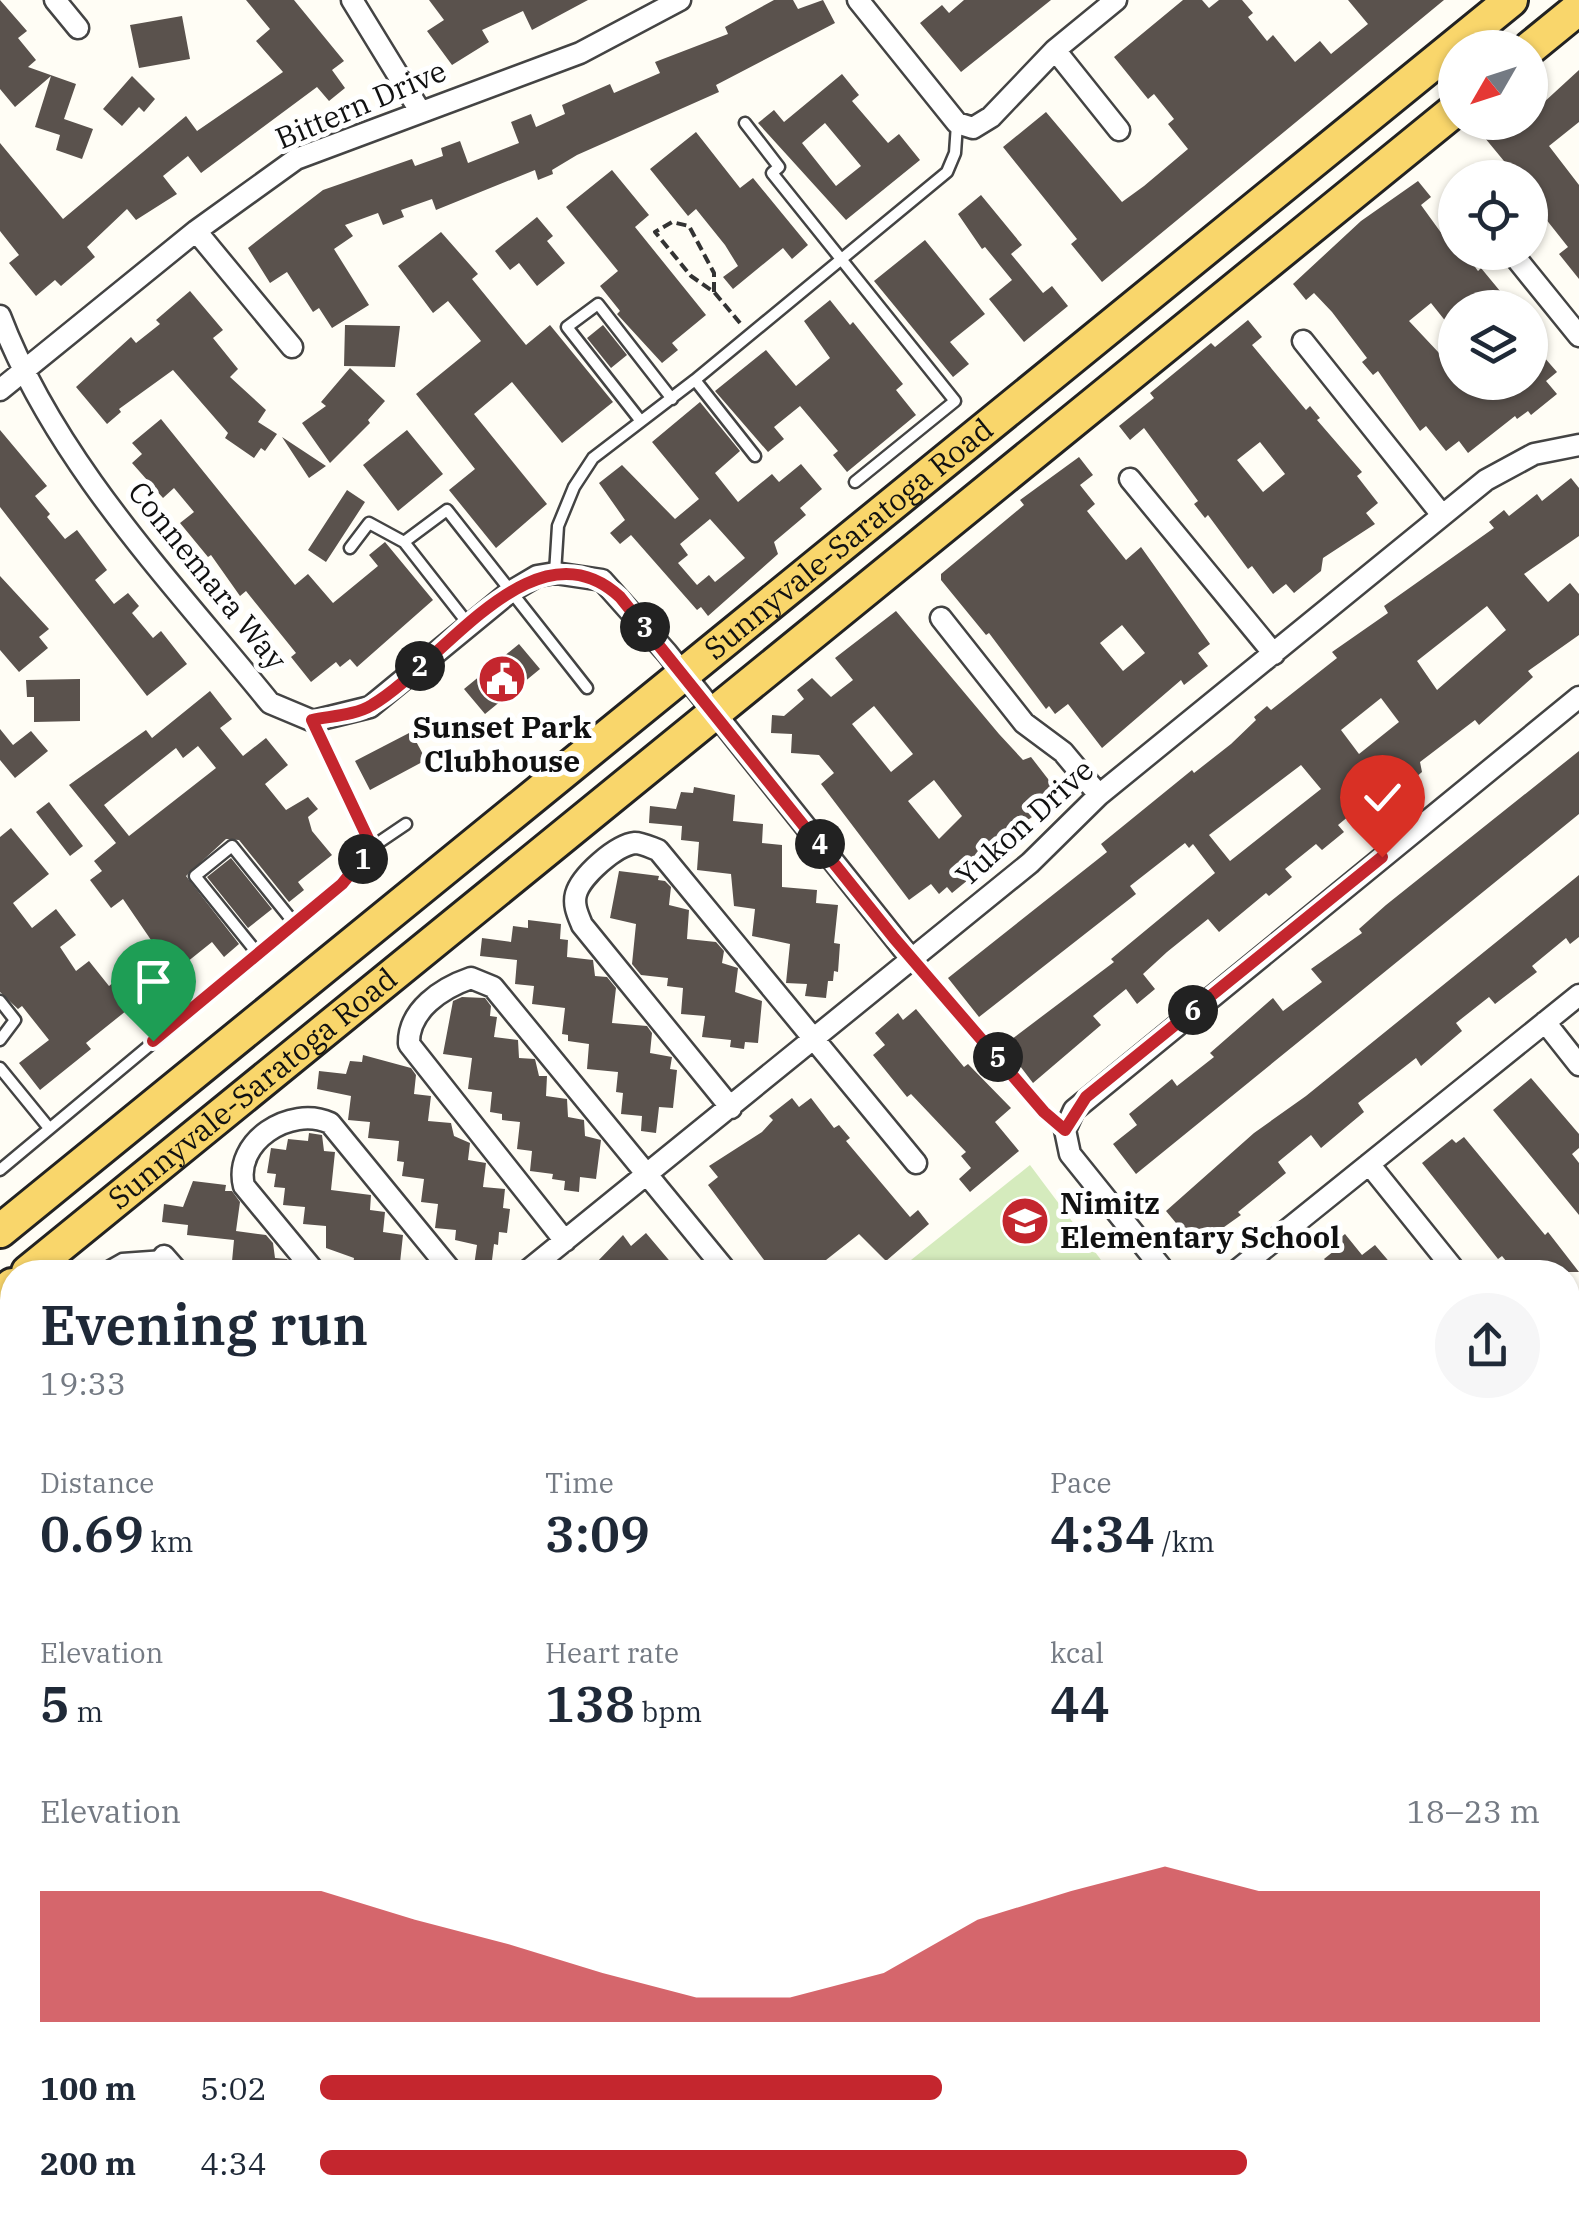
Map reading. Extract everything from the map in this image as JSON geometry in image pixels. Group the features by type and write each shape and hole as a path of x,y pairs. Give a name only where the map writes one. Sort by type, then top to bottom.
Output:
{"main road":[{"name":"Sunnyvale-Saratoga Road","path":"0,1231 1511,0"},
{"path":"1548,33 1579,8"},
{"name":"Sunnyvale-Saratoga Road","path":"43,1260 1438,124"}],"street":[{"path":"55,0 78,28"},
{"path":"352,0 420,111"},
{"name":"Bittern Drive","path":"0,390 196,231 296,158 580,53 680,0"},
{"path":"858,0 957,123 973,128 992,117 1054,50 1116,0"},
{"path":"1054,50 1119,130"},
{"path":"196,231 292,347"},
{"path":"1526,270 1579,336"},
{"name":"Connemara Way","path":"0,316 22,372 85,472 270,703 312,720"},
{"path":"1302,341 1442,515"},
{"name":"Yukon Drive","path":"541,1260 1053,844 1099,795 1442,515 1515,461 1579,445"},
{"path":"1130,478 1274,654"},
{"path":"312,720 370,707 510,592 537,576 556,573 602,580 715,712 912,960"},
{"path":"941,618 1024,722 1062,752 1099,795"},
{"path":"1155,1260 1070,1154 1065,1130 1086,1097 1579,697"},
{"path":"731,1108 582,925 575,906 576,892 584,879 620,849 637,842 658,850 916,1163"},
{"path":"564,1241 409,1044 408,1028 417,1014 452,984 470,978 493,987 717,1260"},
{"path":"1249,1260 1579,995"},
{"path":"1545,1022 1579,1065"},
{"path":"306,1260 244,1186 240,1168 244,1154 289,1118 310,1114 330,1124 442,1260"},
{"path":"1369,1164 1446,1260"}],"lane":[{"path":"745,123 779,167 772,173 956,401 855,482"},
{"path":"556,573 558,526 574,487 593,458 695,380 947,172 955,152 957,123"},
{"path":"640,420 567,328 598,304 672,398"},
{"path":"695,380 755,456"},
{"path":"404,542 447,510 587,688"},
{"path":"350,548 369,523 404,542 470,626"},
{"path":"312,720 372,847"},
{"path":"0,1170 342,884 372,847 406,824"},
{"path":"258,954 195,876 232,846 295,924"},
{"path":"0,1001 16,1020 0,1040"},
{"path":"0,1068 48,1128"}],"path":[{"path":"714,292 714,274 688,226 672,222 656,232 691,276 714,292 750,334"},
{"path":"912,960 1044,1112 1065,1130"}],"green space":[{"path":"1030,1165 1101,1260 911,1260"}],"building":[{"path":"0,0 27,31 18,38 36,60 28,67 76,84 64,119 93,129 82,159 56,150 60,135 35,127 51,76 15,107 0,89"},
{"path":"246,0 294,0 344,61 332,70 345,88 329,101 317,87 201,173 188,156 163,176 177,194 136,220 127,209 87,247 95,257 61,286 55,280 36,296 9,263 19,255 0,231 0,143 63,219 186,116 197,131 283,72 256,41 270,29"},
{"path":"429,0 588,0 532,30 523,11 482,30 489,42 452,65 427,31 444,20"},
{"path":"774,0 793,0 798,9 823,0 835,23 716,85 719,92 577,155 552,170 553,174 538,180 535,170 436,210 432,199 401,210 404,217 383,225 378,213 345,225 353,236 334,249 369,305 332,328 319,308 313,312 287,272 270,283 248,248 323,190 412,159 415,166 443,156 441,148 460,141 468,163 519,143 511,122 531,114 536,127 565,114 562,105 610,84 614,93 660,73 655,62 728,34 725,27"},
{"path":"964,0 1051,0 961,72 920,23 942,5 949,13"},
{"path":"1183,0 1202,0 1209,8 1219,0 1242,0 1253,13 1248,17 1267,41 1273,35 1295,62 1320,41 1331,54 1368,24 1348,0 1444,0 1102,282 1071,244 1077,239 1003,147 1046,112 1122,202 1144,186 1188,149 1168,124 1174,119 1154,94 1148,99 1114,57"},
{"path":"182,16 190,59 139,68 130,25"},
{"path":"1579,70 1579,122 1549,146 1579,185 1579,279 1559,254 1568,247 1548,222 1548,160 1503,160 1487,140 1548,140 1548,98"},
{"path":"842,74 859,95 852,101 888,143 899,134 920,160 846,220 758,123 774,110 784,122","holes":["825,123 861,166 836,186 802,143"]},
{"path":"132,76 155,99 144,112 139,107 122,126 103,109"},
{"path":"696,132 740,188 753,178 808,245 792,259 783,248 733,289 723,277 738,266 725,245 696,209 688,216 650,169"},
{"path":"612,170 649,215 635,227 706,315 672,343 678,350 662,363 617,314 620,311 600,286 618,271 566,207"},
{"path":"1418,181 1431,197 1421,205 1438,228 1438,270 1483,270 1499,290 1438,290 1438,312 1431,303 1409,321 1438,352 1438,400 1548,400 1548,383 1557,394 1531,415 1528,411 1517,419 1515,416 1468,453 1459,441 1446,451 1426,426 1420,431 1378,371 1373,375 1362,362 1367,358 1332,312 1314,293 1306,300 1293,284 1361,221"},
{"path":"981,195 1022,245 1011,254 1043,293 1052,286 1068,306 1024,342 989,299 1012,280 985,247 982,249 958,214"},
{"path":"537,217 553,236 547,241 565,263 537,286 519,263 510,270 495,251"},
{"path":"441,232 478,274 472,279 526,345 550,325 613,402 562,443 512,382 474,414 547,504 496,548 449,490 475,469 416,394 481,341 448,301 433,313 398,266"},
{"path":"925,240 985,314 950,342 969,364 953,377 874,281"},
{"path":"190,291 223,330 213,338 238,369 230,377 266,410 258,422 277,434 265,451 261,448 254,458 225,438 228,433 173,370 119,409 121,412 107,424 76,387 131,337 136,343 160,324 156,320"},
{"path":"830,300 903,384 896,390 916,415 847,472 833,455 838,451 800,406 774,427 784,439 768,452 715,391 766,350 796,386 830,358 804,321"},
{"path":"1248,320 1262,337 1252,345 1306,410 1310,406 1320,418 1317,420 1362,472 1357,476 1378,503 1366,513 1375,524 1323,558 1321,571 1294,593 1286,584 1273,594 1252,566 1248,569 1208,515 1205,518 1194,504 1198,501 1144,428 1130,440 1119,426 1154,398 1150,393 1211,343 1215,347","holes":["1260,442 1285,474 1263,492 1237,460"]},
{"path":"345,325 400,326 395,367 344,366"},
{"path":"603,325 627,355 611,368 587,338"},
{"path":"1548,362 1557,372 1548,379"},
{"path":"350,368 385,401 368,420 370,423 330,463 302,423 326,406 321,402"},
{"path":"700,402 740,451 715,473 738,502 772,474 779,482 801,464 822,489 800,508 806,515 774,542 778,554 708,616 701,607 697,610 631,535 620,544 610,533 625,520 599,483 622,465 675,519 699,499 652,442","holes":["710,519 745,558 715,582 709,575 697,585 678,563 688,555 680,544"]},
{"path":"161,419 295,585 308,574 333,603 378,566 369,555 385,542 433,600 357,667 350,659 340,667 336,662 311,682 291,657 296,653 246,591 240,596 211,555 208,557 180,523 194,512 174,488 163,498 132,463 142,454 132,443"},
{"path":"0,430 47,486 35,496 50,514 47,517 65,539 77,530 107,570 95,580 114,604 128,593 139,606 132,613 153,638 161,631 187,664 147,696 0,507"},
{"path":"407,430 443,474 398,511 363,465"},
{"path":"282,437 326,466 309,478"},
{"path":"1079,457 1093,475 1080,485 1095,504 1087,511 1126,560 1141,547 1210,644 1198,653 1208,666 1184,685 1181,680 1102,748 1068,704 1055,714 1049,706 1046,709 989,633 986,635 941,580 941,574 1024,505 1020,500","holes":["1122,625 1145,653 1123,671 1100,643"]},
{"path":"1571,478 1579,488 1579,536 1524,574 1548,602 1570,583 1579,594 1579,635 1528,671 1533,677 1479,725 1475,720 1420,762 1422,772 1403,788 1400,784 1373,807 1367,801 1338,825 1344,832 1322,850 1316,844 1285,869 1292,877 1269,896 1266,893 1219,932 1208,919 1167,952 1143,974 1155,989 1137,1004 1126,989 1093,1016 1101,1025 1033,1083 1004,1045 1114,962 1111,959 1215,873 1193,844 1189,848 1185,843 1130,886 1136,894 979,1017 948,978 1107,852 1101,844 1192,770 1194,773 1231,744 1267,706 1271,710 1337,658 1332,652 1388,613 1384,606 1494,528 1489,522 1504,510 1509,516 1537,494 1542,501","holes":["1487,606 1506,630 1437,690 1417,661","1381,698 1399,722 1359,754 1341,730","1301,765 1321,789 1230,861 1209,835"]},
{"path":"347,490 365,502 326,562 308,550"},
{"path":"0,576 49,629 39,637 48,648 19,672 0,650"},
{"path":"896,611 999,734 1023,760 1031,757 1055,788 1026,810 1032,817 968,864 974,875 952,893 947,887 939,894 931,884 909,900 821,784 834,773 819,755 791,753 792,734 771,733 772,715 784,716 804,699 797,690 812,678 831,697 853,680 835,658","holes":["874,706 913,754 891,772 852,724","934,780 962,816 939,839 908,801"]},
{"name":"Sunset Park Clubhouse","path":"519,644 540,669 485,714 464,689"},
{"path":"80,679 80,721 34,722 34,697 27,697 26,680"},
{"path":"210,691 232,719 220,728 243,756 266,738 288,765 265,784 286,810 308,797 318,809 308,817 312,831 332,855 298,882 304,890 289,902 239,840 226,839 186,876 239,944 224,957 212,942 86,1043 91,1049 40,1090 19,1063 49,1040 22,1006 18,1009 0,992 0,837 11,828 49,874 13,903 32,928 56,909 76,935 60,947 76,971 89,961 109,986 115,981 124,993 164,959 123,899 111,908 90,880 102,871 94,861 116,843 69,785 146,730 152,738","holes":["198,746 216,768 129,836 104,805 176,748 183,758"]},
{"path":"0,729 13,745 31,731 48,751 15,778 0,760"},
{"path":"411,732 426,760 370,790 355,761"},
{"path":"1579,751 1579,814 1136,1174 1113,1144 1137,1125 1129,1114 1172,1079 1177,1086 1214,1057 1210,1053 1273,998 1283,1011 1322,982 1311,969 1362,933 1359,929 1386,905"},
{"path":"694,787 735,795 733,821 763,824 762,843 782,845 782,887 817,890 816,903 838,905 834,943 840,944 838,972 834,971 833,981 828,981 826,998 805,996 807,984 786,983 790,944 752,936 755,909 734,906 731,874 697,870 699,842 681,840 682,826 649,823 650,806 676,809 681,792 693,793"},
{"path":"49,802 83,846 70,856 36,812"},
{"path":"231,858 272,909 248,928 207,877"},
{"path":"619,871 659,876 658,880 671,887 669,905 689,910 687,939 716,942 724,951 722,963 738,968 735,992 762,1001 758,1043 745,1042 744,1049 730,1047 731,1040 702,1037 705,1016 681,1014 683,988 667,986 668,978 641,975 632,964 636,924 610,918"},
{"path":"1579,875 1579,937 1570,944 1566,938 1532,966 1537,972 1495,1004 1489,997 1456,1023 1462,1031 1421,1066 1416,1058 1358,1103 1364,1112 1321,1148 1311,1135 1278,1162 1286,1173 1238,1212 1241,1215 1196,1247 1166,1211 1254,1133 1306,1096"},
{"path":"528,920 561,924 560,939 568,940 567,957 593,960 595,976 607,977 616,988 612,1023 647,1026 652,1033 650,1053 672,1057 670,1069 677,1070 673,1108 659,1107 656,1133 641,1131 642,1116 621,1114 623,1093 616,1092 618,1072 587,1069 589,1044 568,1041 568,1035 562,1034 565,1008 532,1004 534,986 515,984 517,960 480,956 482,938 511,942 513,926 528,928"},
{"path":"462,997 485,998 491,1006 490,1016 497,1017 494,1037 518,1040 519,1058 535,1059 539,1076 547,1076 546,1096 567,1099 568,1117 584,1120 585,1136 601,1140 596,1179 580,1177 579,1192 564,1190 565,1181 552,1179 553,1174 530,1171 532,1151 517,1149 520,1122 502,1120 502,1114 490,1112 492,1092 468,1089 472,1058 443,1054 453,1001"},
{"path":"916,1009 964,1067 968,1064 1011,1108 995,1122 1019,1151 970,1192 959,1179 971,1168 961,1156 966,1152 911,1094 907,1097 873,1055 885,1045 875,1033 898,1013 903,1020"},
{"path":"363,1055 411,1068 416,1075 414,1094 431,1096 428,1121 451,1123 454,1136 470,1143 468,1160 486,1163 483,1187 505,1189 503,1208 510,1209 507,1233 499,1232 492,1260 475,1260 477,1245 455,1240 456,1230 435,1228 438,1204 421,1202 424,1179 402,1176 404,1162 397,1161 399,1141 368,1138 370,1122 348,1120 351,1096 317,1089 319,1071 346,1074 350,1061 362,1062"},
{"path":"1531,1078 1579,1134 1579,1148 1572,1154 1579,1163 1579,1215 1493,1110"},
{"path":"792,1098 799,1107 811,1098 834,1128 839,1125 850,1138 846,1141 910,1217 918,1210 929,1224 887,1260 859,1234 826,1260 764,1260 708,1185 718,1177 709,1166 762,1132 773,1120 769,1116"},
{"path":"309,1133 322,1135 324,1151 335,1152 331,1190 371,1195 370,1210 385,1212 383,1232 403,1235 400,1260 354,1260 326,1248 326,1226 303,1224 305,1207 283,1205 285,1188 274,1187 276,1174 267,1173 271,1148 286,1150 288,1139 308,1141"},
{"path":"1464,1137 1570,1260 1505,1260 1502,1256 1498,1259 1422,1163 1452,1139 1456,1143"},
{"path":"193,1181 226,1185 225,1191 232,1191 240,1202 236,1231 266,1235 273,1243 275,1258 288,1260 232,1260 234,1240 187,1235 188,1225 162,1222 164,1204 183,1207"},
{"path":"646,1233 669,1260 599,1260 623,1235 631,1246"},
{"path":"1345,1234 1362,1255 1375,1245 1388,1260 1325,1260 1334,1251 1330,1246"}],"place":[{"name":"Sunset Park Clubhouse","path":"502,679"},
{"name":"Nimitz Elementary School","path":"1025,1221"}],"route":[{"path":"153,1041 342,884 372,847 312,720 370,707 510,592 537,576 556,573 602,580 620,597 912,960 927,971 1044,1112 1065,1130 1074,1110 1086,1097 1382,857"}]}
